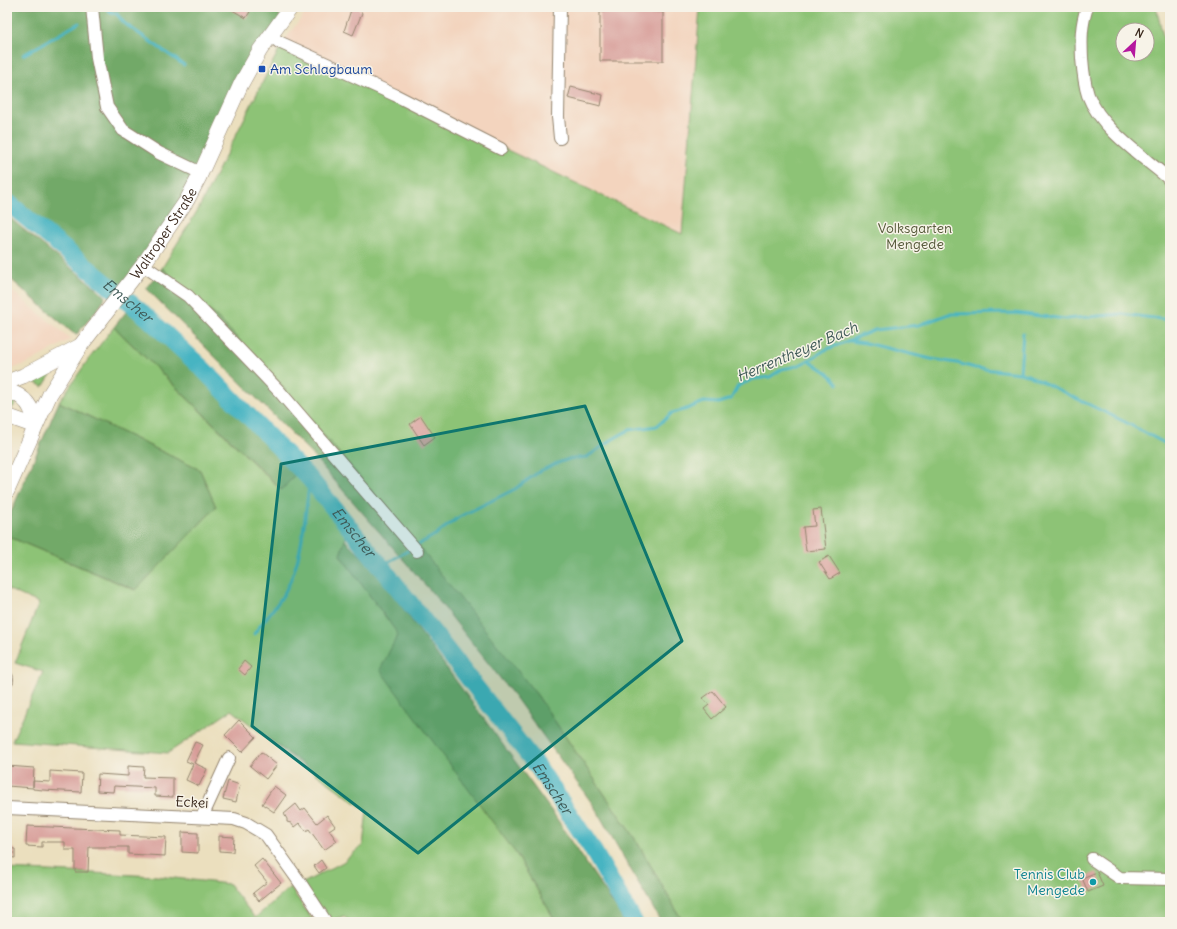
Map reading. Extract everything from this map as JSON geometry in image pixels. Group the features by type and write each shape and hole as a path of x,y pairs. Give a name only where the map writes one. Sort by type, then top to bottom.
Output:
{"main road":[{"name":"Waltroper Straße","path":"7,491 50,394 81,345 141,269 175,219 201,173 241,84 270,35 291,7"},
{"path":"7,382 23,376 81,345"},
{"path":"7,391 18,395 28,404 34,414 35,426 7,416"}],"street":[{"path":"92,7 97,58 107,107 123,130 159,153 201,173"},
{"path":"560,7 558,117 560,138"},
{"path":"1086,7 1081,35 1083,70 1088,94 1097,112 1114,133 1170,181"},
{"path":"270,35 279,42 394,95 501,149"},
{"path":"141,269 188,296 280,392 417,551"},
{"path":"202,817 228,758"},
{"name":"Eckei","path":"7,808 234,819 246,823 266,835 326,922"},
{"path":"1092,859 1120,878 1170,879"}],"highlighted area":[{"path":"585,406 682,641 418,853 252,726 281,464"}],"shaded area":[{"path":"310,7 700,7 682,234 283,42"},
{"path":"7,287 71,339 30,362 7,371"},
{"path":"7,438 11,443 11,450 7,461"}],"green space":[{"path":"7,7 291,7 270,35 199,177 121,295 7,202"},
{"name":"Volksgarten Mengede","path":"700,7 1156,7 1170,65 1170,922 683,922 637,842 537,695 219,319 162,268 199,208 283,42 682,234"},
{"path":"7,216 96,288 105,297 101,305 77,334 73,333 7,276"},
{"path":"162,268 219,319 271,373 421,549 537,695 637,842 683,922 661,922 594,806 515,697 434,595 307,449 146,288"},
{"path":"130,307 297,472 282,490 114,327"},
{"path":"114,327 281,490 297,472 348,531 340,555 398,634 517,855 556,922 349,922 344,916 329,921 301,884 343,862 363,845 367,811 266,737 232,710 168,753 12,741 43,672 15,663 39,603 7,589 7,536 135,590 216,507 200,470 59,402 88,360"},
{"path":"57,365 43,387 26,377"},
{"path":"7,395 18,400 10,411 7,410"},
{"path":"59,402 200,470 216,507 136,590 7,536 7,521"},
{"path":"345,540 374,569 553,813 624,922 556,922 517,855 380,670 398,634 340,555"},
{"path":"7,869 156,876 229,884 255,918 290,887 314,922 7,922"}],"building":[{"path":"227,7 253,7 246,18"},
{"path":"352,7 358,7 362,13 353,35 344,31"},
{"path":"625,7 638,7 638,11 663,12 663,61 600,61 600,11 625,11"},
{"path":"571,87 603,95 601,106 568,98"},
{"path":"421,416 435,437 424,445 410,424"},
{"path":"821,509 826,549 806,551 803,527 815,526 813,510"},
{"path":"829,556 840,573 830,579 819,562"},
{"path":"244,661 251,667 245,675 238,669"},
{"path":"713,691 726,707 712,719 704,709 709,705 703,698"},
{"path":"239,720 256,737 242,752 225,735"},
{"path":"195,742 203,745 194,763 207,769 199,786 186,780 193,764 186,761"},
{"path":"261,752 277,765 266,779 250,766"},
{"path":"7,766 34,768 33,781 50,782 50,771 82,773 81,792 7,786"},
{"path":"128,766 144,767 143,777 173,778 173,797 155,796 155,788 114,786 113,792 97,791 98,774 128,776"},
{"path":"228,781 240,785 236,802 223,799"},
{"path":"274,786 286,795 274,812 262,804"},
{"path":"296,804 301,811 305,808 317,823 327,815 335,826 329,830 337,841 324,850 309,829 306,831 299,823 294,827 291,823 287,822 284,814"},
{"path":"27,826 120,830 120,835 166,837 165,856 128,854 128,847 89,847 88,872 75,872 75,850 65,850 65,842 42,842 42,847 26,846"},
{"path":"182,832 198,833 198,853 182,852"},
{"path":"219,836 234,837 233,852 219,851"},
{"path":"7,848 15,849 15,858 7,857"},
{"path":"262,859 281,883 259,901 253,893 267,882 254,866"},
{"path":"321,860 326,868 319,873 314,866"},
{"name":"Tennis Club Mengede","path":"1097,872 1103,886 1088,892 1082,878"}],"waterway":[{"path":"98,9 102,7"},
{"path":"105,7 111,12 117,14 124,23 184,65"},
{"path":"23,55 79,23"},
{"name":"Emscher","path":"7,202 146,316 202,368 310,479 381,566 538,767 591,847 634,922"},
{"name":"Herrentheyer Bach","path":"416,546 435,535 459,517 515,489 540,471 569,459 587,457 629,430 657,426 672,413 704,402 718,403 731,399 738,386 754,379 770,377 782,369 797,366 825,350 875,330 919,325 949,314 1015,313 1066,319 1121,314 1170,320"},
{"path":"1020,373 1023,333"},
{"path":"850,341 865,343 975,368 1028,375 1125,422 1170,446"},
{"path":"808,361 828,373 838,384"},
{"path":"254,634 282,597 291,579 300,551 310,479"},
{"name":"Herrentheyer Bach","path":"381,566 411,549"}],"place":[{"name":"Am Schlagbaum","path":"262,69"},
{"name":"Tennis Club Mengede","path":"1093,882"}]}
